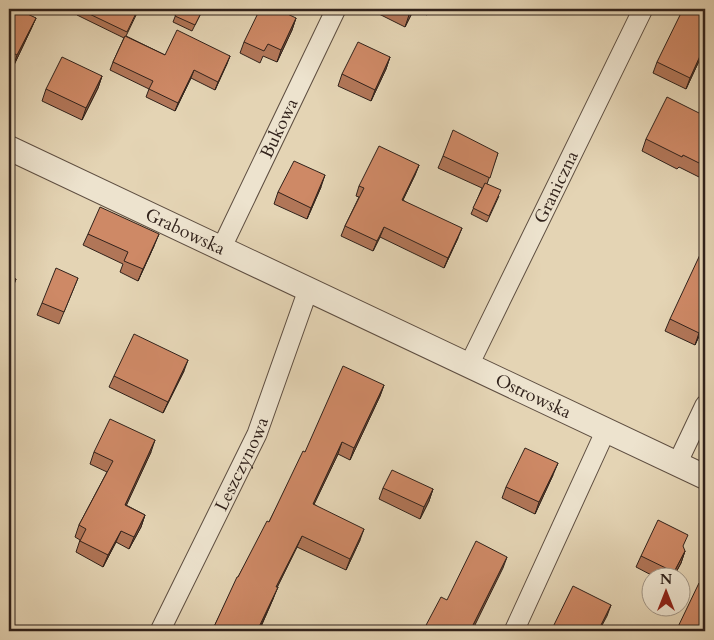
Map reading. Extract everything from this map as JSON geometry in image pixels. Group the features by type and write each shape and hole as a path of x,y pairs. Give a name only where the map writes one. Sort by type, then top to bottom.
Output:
{"street":[{"name":"Bukowa","path":"221,249 336,9"},
{"name":"Graniczna","path":"469,365 643,9"},
{"name":"Grabowska","path":"9,148 362,316"},
{"name":"Leszczynowa","path":"160,631 258,434 308,290"},
{"name":"Ostrowska","path":"362,316 705,477"},
{"path":"677,464 705,405"},
{"path":"514,631 606,430"}],"building":[{"path":"9,9 17,9 36,18 17,55 9,51"},
{"path":"79,9 138,9 127,32"},
{"path":"178,9 203,9 195,25 175,16"},
{"path":"260,9 277,9 296,18 281,50 268,44 264,51 244,42"},
{"path":"397,9 412,9 409,15"},
{"path":"683,9 705,9 705,45 690,78 657,62"},
{"path":"177,30 230,56 218,82 194,70 178,103 149,89 153,81 113,62 125,36 165,55"},
{"path":"358,42 390,57 375,90 342,74"},
{"path":"62,57 102,76 86,108 46,89"},
{"path":"667,97 705,116 705,166 646,139"},
{"path":"453,130 498,153 490,178 443,156"},
{"path":"379,146 419,165 402,200 462,228 448,258 384,227 377,241 345,226 364,188 359,186"},
{"path":"294,161 325,175 311,208 278,192"},
{"path":"485,183 501,190 489,216 473,208"},
{"path":"100,207 159,234 143,269 124,261 128,252 88,234"},
{"path":"705,244 705,321 699,333 670,319"},
{"path":"56,268 78,278 64,312 42,303"},
{"path":"9,275 16,279 9,292"},
{"path":"134,334 188,360 168,402 114,376"},
{"path":"343,366 384,385 354,448 342,442 313,504 364,529 350,559 302,536 276,587 278,587 258,629 251,626 249,631 212,631 237,577 267,521 269,522 303,451 305,452"},
{"path":"110,419 155,440 125,505 145,515 134,537 121,531 108,555 80,541 86,529 79,525 113,461 94,452"},
{"path":"525,448 558,463 539,502 506,487"},
{"path":"392,470 433,489 424,507 383,488"},
{"path":"658,520 688,535 683,546 685,551 676,568 666,568 641,556"},
{"path":"476,541 507,557 470,631 430,631 424,629 441,597 447,600"},
{"path":"705,581 705,631 676,631 682,618 692,618 692,598 699,583"},
{"path":"573,586 611,605 598,631 551,631"}]}
